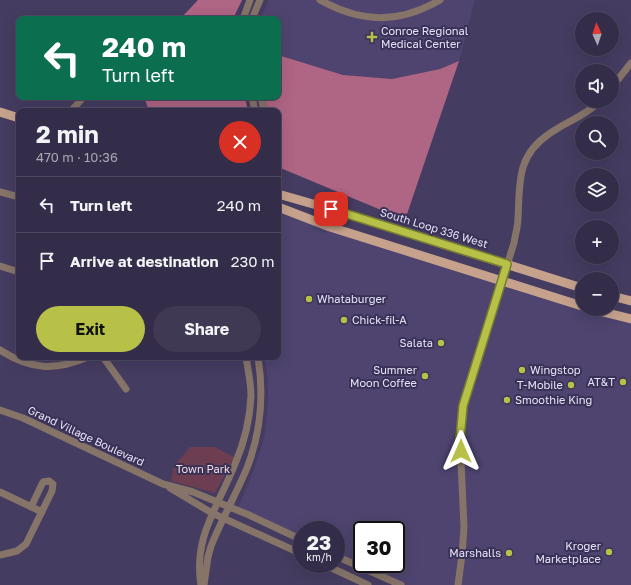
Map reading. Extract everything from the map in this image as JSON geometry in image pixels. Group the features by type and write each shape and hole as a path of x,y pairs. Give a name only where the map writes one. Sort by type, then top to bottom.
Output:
{"main road":[{"path":"0,112 16,117"},
{"name":"South Loop 336 West","path":"281,195 341,212 575,286"},
{"path":"281,208 330,227 575,304"},
{"path":"619,298 631,301"},
{"path":"619,316 631,319"}],"street":[{"path":"244,16 250,0"},
{"path":"253,16 260,0"},
{"path":"320,0 349,14 379,18 411,14 427,8 440,0"},
{"path":"619,78 631,63"},
{"path":"74,108 82,100"},
{"path":"458,585 464,527 460,439 463,406 516,231 521,171 527,157 538,143 548,134 593,108"},
{"path":"0,192 16,196"},
{"path":"0,266 16,271"},
{"path":"0,350 16,359"},
{"path":"18,360 33,365 62,366 79,360"},
{"path":"105,360 126,389"},
{"path":"201,585 198,566 199,554 205,530 237,460 248,418 251,390 246,360"},
{"path":"204,585 211,546 247,468 256,440 262,391 258,360"},
{"name":"Grand Village Boulevard","path":"0,410 23,418 163,484 212,513 293,550"},
{"path":"0,555 17,551 26,544 52,491 53,484 49,481 43,482 31,507"},
{"name":"Grand Village Boulevard","path":"163,484 193,492 249,515 293,536"},
{"path":"0,492 42,512"},
{"path":"345,560 401,585"},
{"path":"342,573 368,585"},
{"path":"382,585 385,578"}],"shaded area":[{"path":"198,0 242,0 234,16 183,16"},
{"name":"Conroe Regional Medical Center","path":"269,0 475,0 459,61 440,69 392,79 343,75 281,56 281,16 261,16"},
{"path":"281,56 343,75 392,79 440,69 459,61 405,220 281,168 281,108 267,108 265,100 281,100"},
{"path":"145,100 246,100 247,108 148,108"},
{"path":"281,214 575,308 575,316 602,316 631,324 631,585 406,585 380,573 405,573 405,521 353,521 353,561 345,557 345,521 293,521 293,533 238,508 252,475 261,448 265,433 268,403 268,382 265,360 281,360"}],"green space":[{"name":"Town Park","path":"190,447 215,447 234,457 215,493 171,481 174,466"}],"place":[{"name":"Conroe Regional Medical Center","path":"372,37"},
{"name":"Whataburger","path":"309,299"},
{"name":"Chick-fil-A","path":"344,320"},
{"name":"Salata","path":"441,343"},
{"name":"Wingstop","path":"522,370"},
{"name":"Summer Moon Coffee","path":"425,376"},
{"name":"AT&T","path":"623,382"},
{"name":"T-Mobile","path":"571,385"},
{"name":"Smoothie King","path":"507,400"},
{"name":"Kroger Marketplace","path":"609,552"},
{"name":"Marshalls","path":"509,553"}],"route":[{"path":"331,209 507,264 463,406 460,439 461,451"}]}
